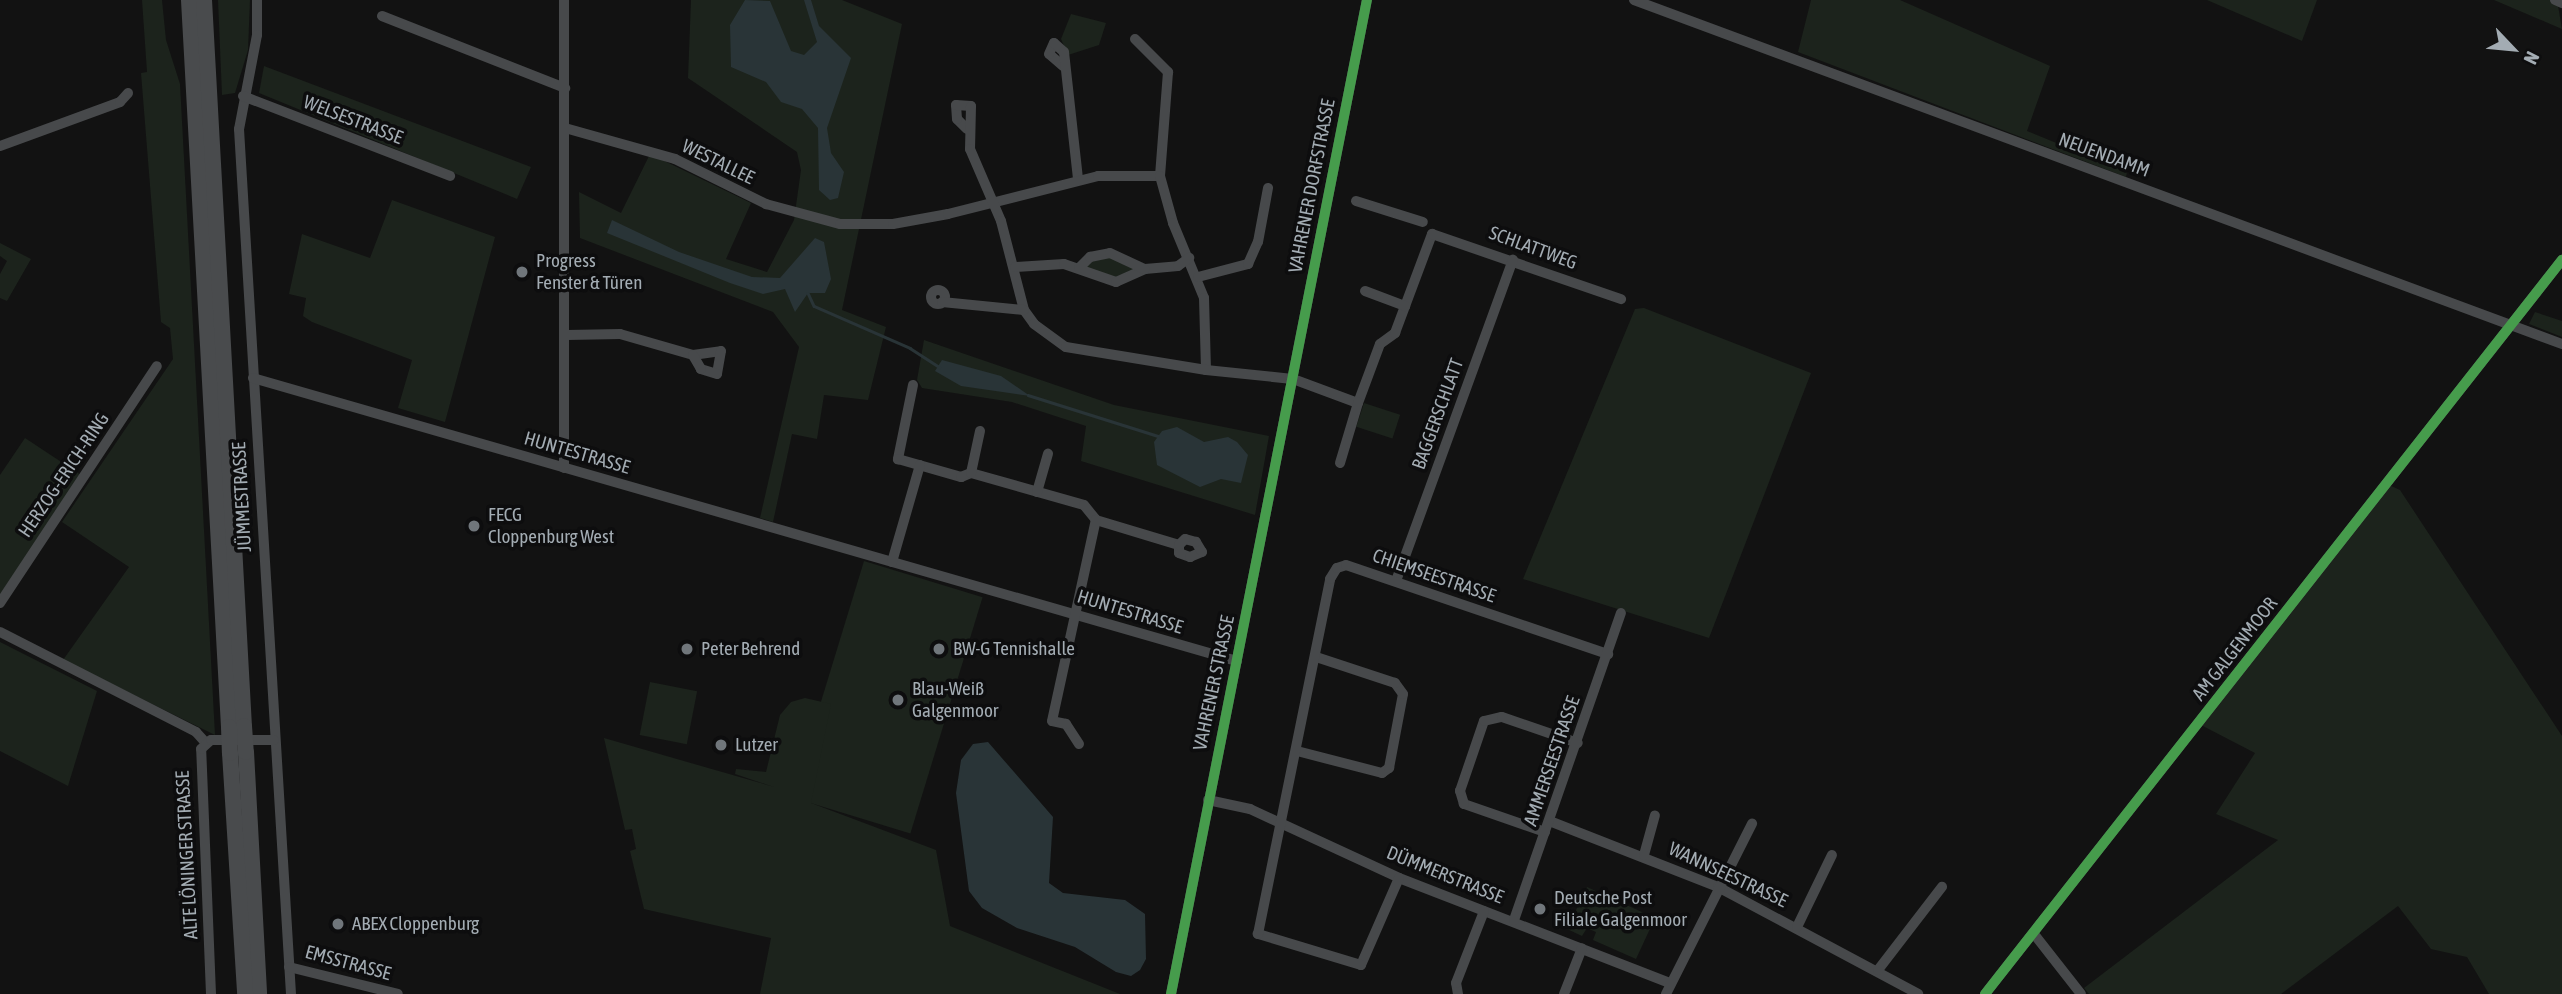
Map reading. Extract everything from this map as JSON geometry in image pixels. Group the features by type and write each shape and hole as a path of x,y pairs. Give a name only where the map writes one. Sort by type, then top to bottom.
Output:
{"highway":[{"path":"189,0 236,727 259,994"},
{"path":"204,0 236,727"},
{"path":"206,50 213,31 211,0"},
{"path":"238,752 245,994"}],"street":[{"name":"JÜMMESTRASSE","path":"257,0 257,35 243,96 239,129 291,994"},
{"path":"564,0 564,468"},
{"name":"VAHRENER DORFSTRASSE","path":"1293,379 1367,0"},
{"name":"NEUENDAMM","path":"1634,0 2562,344"},
{"path":"2555,0 2562,3"},
{"path":"382,16 565,88"},
{"path":"1135,39 1168,72 1160,176 1198,277 1208,322 1206,370"},
{"path":"1063,66 1078,179"},
{"path":"0,146 120,102 128,93"},
{"name":"WELSESTRASSE","path":"243,96 450,176"},
{"name":"WESTALLEE","path":"565,128 675,159 742,194 805,218 856,224 901,222 993,202 1078,179 1160,176"},
{"path":"967,129 1016,267 1024,310 1048,337 1066,347 1206,370 1293,379 1359,403"},
{"path":"1198,277 1248,264 1258,242 1268,188"},
{"path":"1356,201 1423,222"},
{"name":"SCHLATTWEG","path":"1405,306 1432,233 1621,299"},
{"path":"1079,268 1090,257 1111,253 1144,269 1178,266 1189,258"},
{"name":"BAGGERSCHLATT","path":"1396,581 1513,260"},
{"name":"AM GALGENMOOR","path":"1985,994 2514,326 2562,260"},
{"path":"1016,267 1042,263 1079,268 1105,282 1132,278 1144,269"},
{"path":"1339,463 1380,344 1395,333 1405,306 1364,291"},
{"path":"942,302 1024,310"},
{"path":"566,335 620,334 693,355"},
{"name":"HERZOG-ERICH-RING","path":"0,603 157,366"},
{"name":"HUNTESTRASSE","path":"253,378 1237,661"},
{"name":"VAHRENER STRASSE","path":"1171,994 1293,379"},
{"path":"913,385 898,459 961,477 971,473 1084,505 1096,520 1179,545"},
{"path":"971,473 980,431"},
{"path":"1037,492 1048,454"},
{"path":"892,562 920,465"},
{"path":"1079,744 1066,724 1052,721 1096,520"},
{"name":"CHIEMSEESTRASSE","path":"1399,878 1361,965 1266,940 1258,934 1330,579 1337,568 1346,565 1608,654"},
{"name":"AMMERSEESTRASSE","path":"1514,920 1545,832 1552,822 1621,613"},
{"path":"0,632 194,731 205,743 274,740"},
{"path":"1297,751 1382,774 1389,768 1401,688 1316,657"},
{"path":"1545,832 1464,804 1460,791 1484,721 1502,717 1578,743"},
{"name":"ALTE LÖNINGER STRASSE","path":"205,743 201,758 211,994"},
{"name":"DÜMMERSTRASSE","path":"1208,800 1281,822 1399,878 1514,920 1670,983"},
{"name":"WANNSEESTRASSE","path":"1644,855 1655,815"},
{"name":"WANNSEESTRASSE","path":"1552,822 1644,855 1717,887 1797,926 1918,994"},
{"path":"1666,994 1717,887 1752,824"},
{"name":"WANNSEESTRASSE","path":"1797,926 1832,855"},
{"path":"1878,970 1942,887"},
{"path":"1458,994 1456,983 1484,911"},
{"path":"2034,934 2081,994"},
{"path":"1564,994 1582,948"},
{"name":"EMSSTRASSE","path":"289,967 398,994"}],"shaded area":[{"path":"142,0 162,0 166,40 180,84 215,735 63,660 129,567 62,522 173,359 170,328 161,322 141,73 147,72"},
{"path":"218,0 250,0 248,50 235,93 222,95"},
{"path":"691,0 842,0 902,24 842,310 886,327 868,400 824,395 817,439 792,434 773,522 760,518 799,347 773,312 580,238 579,192 621,213 650,154 751,203 726,259 767,272 794,220 801,170 797,152 688,78"},
{"path":"745,0 770,1 791,51 804,55 817,42 804,0 811,0 819,26 851,58 827,128 831,153 844,172 838,198 830,200 819,190 818,128 802,109 781,102 766,82 731,67 730,25"},
{"path":"1811,0 1900,0 2050,66 2027,131 2127,172 2126,177 1798,52"},
{"path":"2207,0 2317,0 2302,41"},
{"path":"2494,0 2557,0 2562,29 2548,23"},
{"path":"1071,14 1106,23 1099,45 1068,55 1061,39"},
{"path":"264,66 531,167 517,199 259,93"},
{"path":"392,200 495,237 445,422 398,408 412,360 312,322 303,316 306,298 289,294 302,234 370,258"},
{"path":"612,220 679,252 752,277 780,278 815,238 824,242 831,279 825,293 808,293 795,312 785,289 763,294 730,283 607,233"},
{"path":"0,243 31,259 7,301 0,298 0,274 7,261 0,256"},
{"path":"1111,257 1140,269 1120,279 1085,270 1088,262"},
{"path":"1644,308 1811,373 1709,638 1523,579 1635,309"},
{"path":"2535,312 2562,321 2562,337 2529,324"},
{"path":"924,340 1114,405 1269,436 1255,515 1081,461 1086,426 1012,402 922,388 917,380"},
{"path":"942,360 1001,376 1030,396 961,386 935,371"},
{"path":"1364,403 1400,415 1392,439 1356,427"},
{"path":"1177,427 1204,442 1228,437 1237,442 1248,455 1241,483 1221,479 1200,487 1157,465 1154,442 1162,431"},
{"path":"25,438 81,475 0,595 0,475"},
{"path":"2389,485 2400,490 2562,736 2562,994 2489,994 2467,957 2431,949 2398,906 2281,994 2089,994 2084,988 2278,840 2216,814 2255,753 2201,725"},
{"name":"Blau-Weiß Galgenmoor","path":"864,561 983,597 910,833 792,797"},
{"path":"0,642 97,691 68,786 0,751"},
{"path":"650,682 697,691 687,744 640,735"},
{"path":"805,698 831,704 811,803 936,850 950,926 1120,994 760,994 771,938 644,909 630,851 636,849 632,829 625,830 604,738 774,787 735,774 736,769 766,772 780,715 791,702"},
{"path":"988,742 1053,817 1049,883 1063,893 1125,900 1145,914 1146,959 1140,970 1131,976 1116,972 1075,947 1017,928 982,908 969,891 956,793 961,760 973,744"},
{"path":"1587,887 1655,918 1636,959 1593,940 1596,932 1587,928 1582,936 1567,929"}],"waterway":[{"path":"808,293 814,306 910,348 939,367"},
{"path":"1028,395 1158,436"}],"cycle path":[{"path":"1171,994 1367,0"},
{"path":"1985,994 2562,260"}],"place":[{"name":"Progress Fenster & Türen","path":"522,272"},
{"name":"FECG Cloppenburg West","path":"474,526"},
{"name":"Peter Behrend","path":"687,649"},
{"name":"BW-G Tennishalle","path":"939,649"},
{"name":"Blau-Weiß Galgenmoor","path":"898,700"},
{"name":"Lutzer","path":"721,745"},
{"name":"Deutsche Post Filiale Galgenmoor","path":"1540,909"},
{"name":"ABEX Cloppenburg","path":"338,924"}]}
